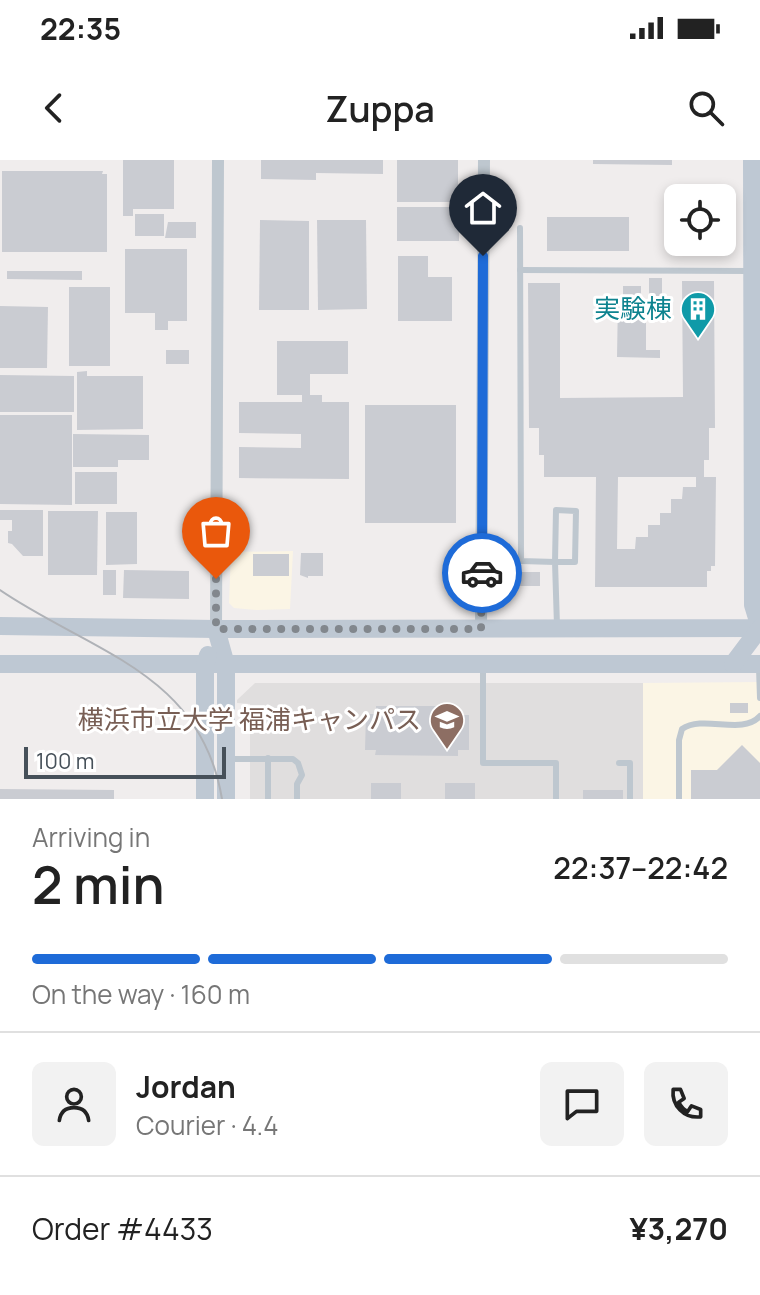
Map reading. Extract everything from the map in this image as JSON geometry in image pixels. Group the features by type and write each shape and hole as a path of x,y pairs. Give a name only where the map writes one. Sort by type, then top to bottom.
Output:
{"street":[{"path":"218,160 216,629 226,665 226,799"},
{"path":"481,629 484,160"},
{"path":"752,160 753,605 760,628"},
{"path":"0,626 216,629 760,628"},
{"path":"733,664 760,628"},
{"path":"205,799 205,665 216,629"},
{"path":"0,664 760,664"}],"lane":[{"path":"520,228 521,561 555,562 575,562 576,511 556,510 555,562 557,629"},
{"path":"520,270 752,271"},
{"path":"483,664 483,763 556,763 556,799"},
{"path":"760,664 760,698"},
{"path":"679,799 679,740 682,729 693,724 750,723 760,716"},
{"path":"268,758 268,799"},
{"path":"226,759 286,758 298,763 302,775 297,784 297,799"},
{"path":"619,763 630,763 630,799"}],"shaded area":[{"path":"293,551 290,609 234,608 229,603 231,552"},
{"path":"760,682 760,799 643,799 643,683"},
{"name":"横浜市立大学 福浦キャンパス","path":"255,683 643,683 643,799 250,799 250,704 237,703 237,700"}],"building":[{"path":"123,160 174,160 174,209 133,209 133,216 123,216"},
{"path":"261,160 383,160 383,174 316,173 316,180 261,179"},
{"path":"397,160 458,160 458,202 397,202"},
{"path":"593,160 672,160 672,165 593,164"},
{"path":"2,171 103,171 102,174 107,174 107,252 2,252"},
{"path":"397,207 459,207 459,241 397,241"},
{"path":"135,214 164,214 164,236 135,236"},
{"path":"547,217 629,217 629,251 547,251"},
{"path":"260,220 309,221 309,310 259,310"},
{"path":"317,220 366,220 367,309 318,310"},
{"path":"168,222 196,222 196,238 165,238"},
{"path":"125,249 187,249 187,321 168,321 168,330 155,330 155,313 125,313"},
{"path":"398,256 428,256 428,277 452,277 452,321 398,321"},
{"path":"7,271 82,271 82,280 7,279"},
{"path":"649,278 662,278 662,296 649,296"},
{"path":"682,281 714,281 715,428 709,428 709,460 704,460 704,477 716,477 715,566 707,571 707,587 595,587 596,477 544,477 544,455 539,455 539,428 529,428 528,283 560,283 560,398 683,397","holes":["618,477 696,477 696,487 683,487 682,499 671,499 671,513 660,513 660,525 648,525 648,537 636,537 635,549 617,549"]},
{"path":"623,286 641,286 641,307 646,307 646,350 660,350 660,358 617,357 618,299 623,299"},
{"path":"69,287 110,287 110,366 69,366"},
{"path":"0,306 48,307 47,368 0,368"},
{"path":"277,341 348,341 348,374 310,374 310,395 322,395 322,402 349,402 349,479 239,478 239,447 301,448 301,434 239,433 239,402 302,402 302,395 277,395"},
{"path":"166,350 189,350 189,364 166,364"},
{"path":"87,371 87,376 143,376 143,429 77,430 77,372"},
{"path":"0,375 74,376 74,412 0,412"},
{"path":"365,405 456,405 456,523 365,523"},
{"path":"0,415 72,415 72,505 0,504"},
{"path":"73,434 149,435 149,460 118,460 118,467 73,467"},
{"path":"75,472 117,472 117,504 75,504"},
{"path":"0,510 43,510 43,556 23,556 8,543 12,520 0,520"},
{"path":"48,511 98,511 97,575 48,575"},
{"path":"106,512 137,512 137,564 106,565"},
{"path":"301,553 323,553 323,576 308,578 300,575"},
{"path":"253,554 289,554 289,576 253,576"},
{"path":"103,570 116,570 116,595 103,595"},
{"path":"124,570 189,571 189,599 123,598"},
{"path":"516,572 540,572 540,586 516,586"},
{"path":"730,703 748,703 748,713 730,713"},
{"path":"376,706 458,706 458,715 469,715 469,750 458,750 458,756 375,755 376,750 365,750 366,714 376,714"},
{"path":"742,745 760,763 760,799 691,799 691,770 717,770"},
{"path":"371,783 401,783 401,799 371,799"},
{"path":"445,783 475,783 475,799 445,799"},
{"path":"0,789 114,790 114,799 0,799"},
{"path":"583,790 623,790 623,799 583,799"}],"tram line":[{"path":"0,590 105,650 167,693 191,721 210,756 222,799"}],"way so far":[{"path":"216,579 216,629 481,629 482,573"}],"place":[{"name":"実験棟","path":"698,340"},
{"name":"横浜市立大学 福浦キャンパス","path":"447,751"}],"route":[{"path":"482,573 483,256"}]}
